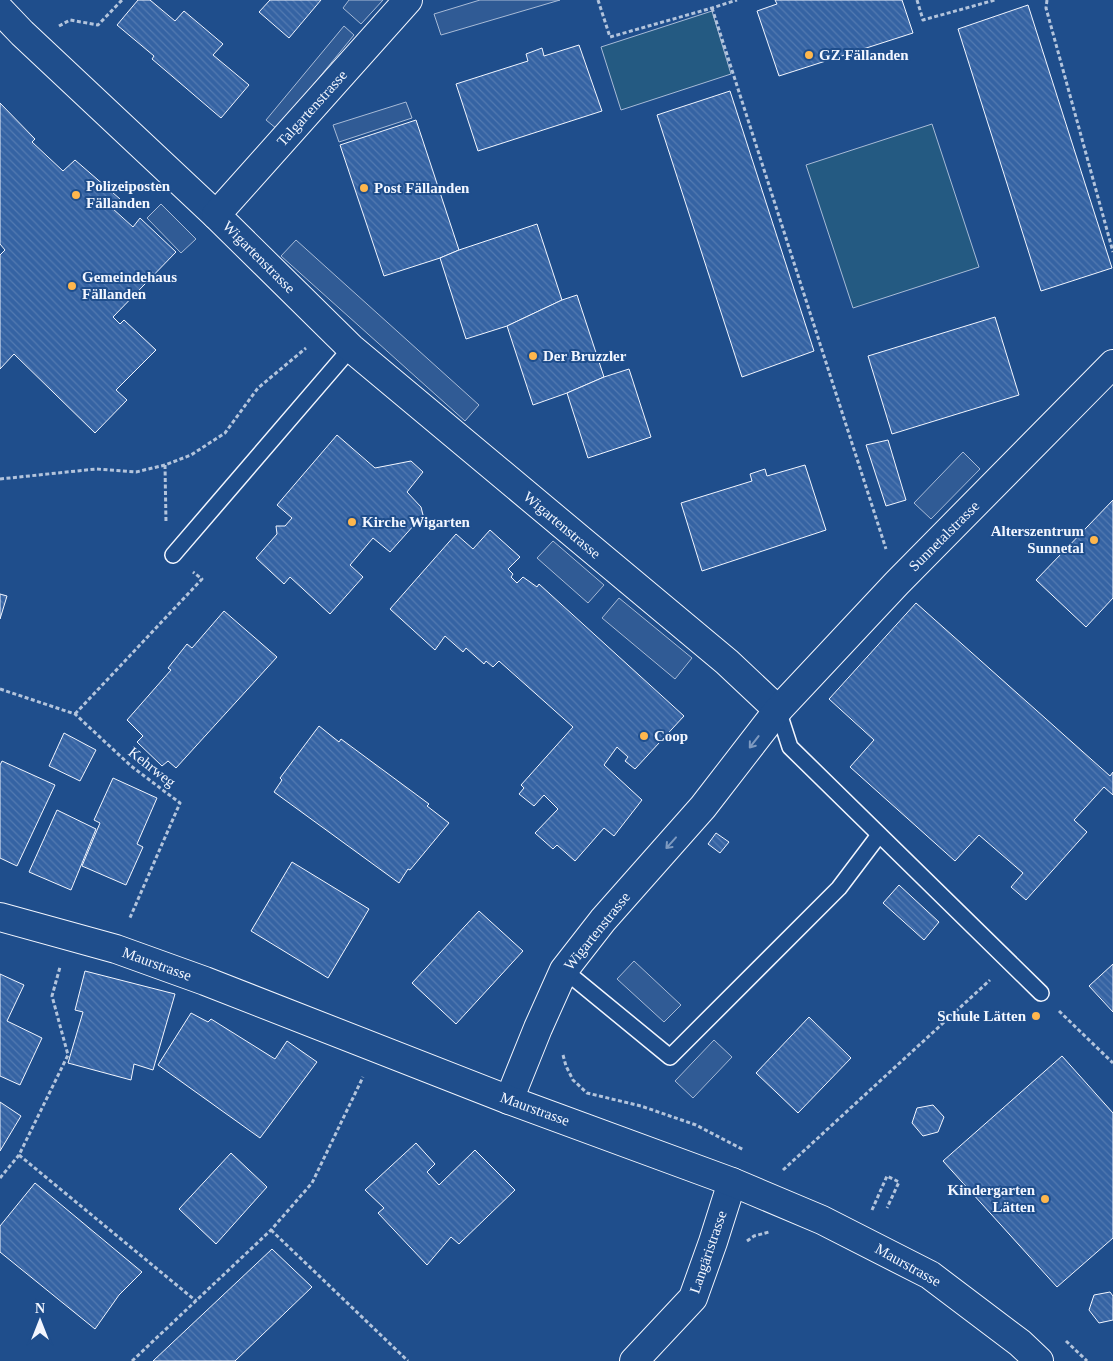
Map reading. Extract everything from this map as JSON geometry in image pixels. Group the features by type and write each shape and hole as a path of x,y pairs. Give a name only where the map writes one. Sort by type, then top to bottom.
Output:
{"street":[{"name":"Talgartenstrasse","path":"216,215 410,1"},
{"name":"Wigartenstrasse","path":"0,10 22,33 216,215 351,348 727,662 778,710 704,807 603,920 564,970 509,1100"},
{"name":"Sunnetalstrasse","path":"778,710 897,583 1113,364"},
{"name":"Maurstrasse","path":"0,917 116,949 205,981 509,1100 732,1182 822,1220 930,1274 1020,1343 1039,1361"},
{"name":"Langäristrasse","path":"634,1361 693,1298 732,1182"}],"lane":[{"path":"173,555 351,348"},
{"path":"778,710 790,747 1041,993"},
{"path":"564,970 670,1057 838,888 879,835"}],"path":[{"path":"54,29 70,20 98,25 122,0"},
{"path":"598,0 610,37 736,0"},
{"path":"917,0 923,20 995,0"},
{"path":"1047,0 1046,8 1113,252"},
{"path":"712,8 897,583"},
{"path":"0,479 96,469 136,472 165,465 191,455 226,433 258,388 330,328"},
{"path":"75,714 202,579 173,555 165,522 165,465"},
{"name":"Kehrweg","path":"0,689 75,714 131,766 180,803 116,949"},
{"path":"0,1178 19,1155 68,1055 52,996 68,935"},
{"path":"782,1170 1009,962"},
{"path":"1041,993 1113,1063"},
{"path":"132,1361 271,1230 312,1183 376,1049"},
{"path":"19,1155 196,1301"},
{"path":"872,1211 887,1176 899,1182 887,1208"},
{"path":"271,1230 408,1361"}],"shaded area":[{"path":"349,0 383,0 361,24 343,8"},
{"path":"480,0 560,0 441,35 434,14"},
{"path":"712,11 731,74 621,110 601,47"},
{"path":"344,26 354,35 277,129 266,120"},
{"path":"406,102 412,118 339,142 333,125"},
{"path":"932,124 979,267 853,308 806,165"},
{"path":"161,204 196,239 181,253 147,218"},
{"path":"296,240 479,405 465,421 281,256"},
{"path":"963,452 980,469 931,519 914,503"},
{"path":"553,541 604,585 588,603 537,558"},
{"path":"619,598 692,658 675,679 602,618"},
{"path":"634,961 681,1005 664,1022 617,979"},
{"path":"714,1040 732,1057 693,1098 675,1081"}],"building":[{"path":"138,0 150,0 175,21 184,11 223,44 213,55 249,85 221,118 152,59 154,56 117,25"},
{"path":"270,0 321,0 289,38 259,12"},
{"name":"GZ Fällanden","path":"775,0 902,0 913,33 779,76 757,11 777,4"},
{"path":"1028,5 1112,268 1041,291 958,29"},
{"path":"579,45 602,111 478,151 456,84 528,61 526,54 542,48 544,56"},
{"path":"730,91 814,351 742,377 657,115"},
{"name":"Gemeindehaus Fällanden","path":"0,103 35,139 32,142 63,171 75,160 120,199 112,208 133,227 140,218 176,252 113,317 120,324 124,320 156,350 116,390 127,400 95,433 14,354 0,369 0,255 5,250 0,244"},
{"path":"416,120 459,250 384,276 340,145"},
{"path":"537,224 562,300 507,326 466,339 440,258"},
{"path":"577,295 604,377 533,405 507,326 562,300"},
{"path":"995,317 1019,395 892,434 868,356"},
{"path":"629,369 651,437 588,458 567,393 604,377"},
{"name":"Kirche Wigarten","path":"337,435 375,468 411,461 423,472 407,492 421,507 423,515 390,552 373,538 350,565 363,577 330,614 290,577 284,584 256,558 277,534 276,526 285,526 292,518 277,505"},
{"path":"888,440 906,500 886,506 866,445"},
{"path":"805,465 826,530 702,571 681,503 752,481 750,474 765,469 767,476"},
{"name":"Alterszentrum Sunnetal","path":"1113,500 1113,598 1086,627 1036,580"},
{"path":"490,530 520,557 508,569 513,574 511,577 517,583 523,577 537,587 539,584 684,716 635,769 625,761 628,757 617,747 604,765 642,800 614,836 604,828 575,861 557,845 553,849 535,833 558,809 544,795 534,806 519,794 524,788 521,785 573,727 499,661 493,667 486,661 484,664 466,648 463,652 445,636 435,650 390,609 456,534 473,549"},
{"path":"0,594 7,596 0,619"},
{"path":"916,603 1110,776 1113,772 1113,795 1104,787 1074,820 1087,832 1026,900 1011,887 1023,873 979,835 955,861 850,767 874,740 829,699"},
{"path":"224,611 277,657 176,768 168,761 162,766 137,742 143,736 127,720 171,670 168,668 187,644 192,648"},
{"path":"319,726 339,742 341,739 429,804 427,806 449,823 410,870 408,869 399,883 274,792 282,780 280,778"},
{"path":"64,733 96,750 80,781 49,766"},
{"path":"2,761 55,785 17,866 0,858 0,765"},
{"path":"113,778 157,798 137,844 143,847 126,885 82,866 100,823 94,820"},
{"path":"57,810 96,829 71,890 29,872"},
{"path":"716,833 729,842 720,853 708,844"},
{"path":"292,862 369,909 328,978 251,931"},
{"path":"899,885 939,922 924,940 883,903"},
{"path":"479,911 523,951 456,1024 412,983"},
{"path":"1113,964 1113,1012 1089,986"},
{"path":"85,971 175,994 153,1070 134,1064 131,1080 68,1063 83,1012 75,1010"},
{"path":"0,974 24,985 7,1021 42,1038 20,1085 0,1076"},
{"path":"191,1013 208,1022 211,1019 275,1059 287,1041 317,1062 260,1138 158,1065"},
{"path":"809,1017 851,1058 798,1113 756,1073"},
{"name":"Kindergarten Lätten","path":"1062,1056 1113,1113 1113,1238 1057,1287 943,1161"},
{"path":"0,1102 21,1116 0,1151"},
{"path":"933,1105 944,1117 938,1132 923,1136 912,1123 917,1108"},
{"path":"416,1143 435,1164 427,1172 439,1185 475,1150 515,1190 459,1244 451,1237 427,1265 378,1213 384,1208 365,1190"},
{"path":"231,1153 267,1187 216,1244 179,1209"},
{"path":"35,1183 142,1272 119,1295 95,1329 0,1252 0,1226"},
{"path":"272,1249 312,1287 235,1361 153,1361"},
{"path":"1110,1292 1113,1296 1113,1320 1099,1323 1089,1310 1094,1295"}],"place":[{"name":"GZ Fällanden","path":"809,55"},
{"name":"Post Fällanden","path":"364,188"},
{"name":"Polizeiposten Fällanden","path":"76,195"},
{"name":"Gemeindehaus Fällanden","path":"72,286"},
{"name":"Der Bruzzler","path":"533,356"},
{"name":"Kirche Wigarten","path":"352,522"},
{"name":"Alterszentrum Sunnetal","path":"1094,540"},
{"name":"Coop","path":"644,736"},
{"name":"Schule Lätten","path":"1036,1016"},
{"name":"Kindergarten Lätten","path":"1045,1199"}]}
